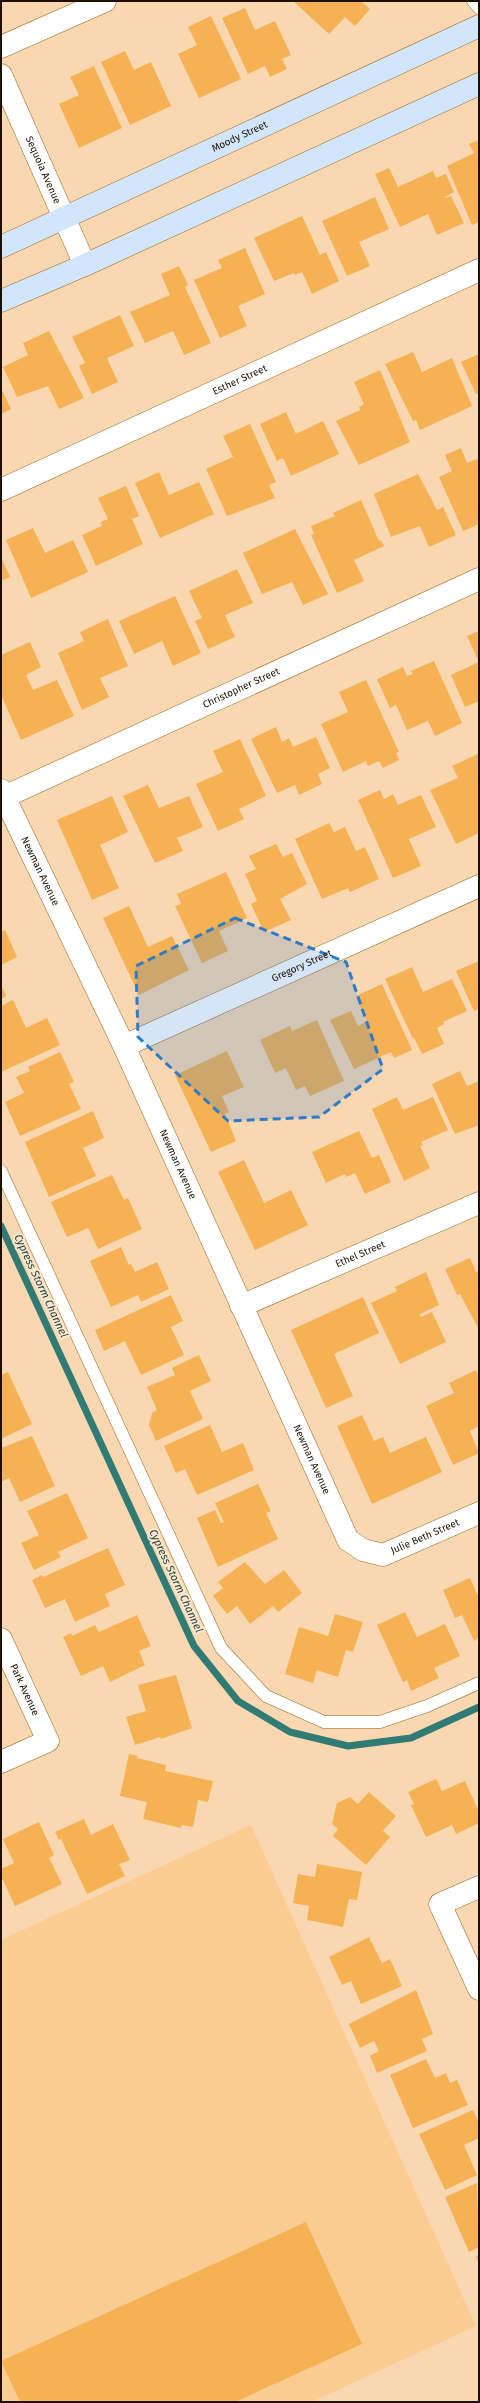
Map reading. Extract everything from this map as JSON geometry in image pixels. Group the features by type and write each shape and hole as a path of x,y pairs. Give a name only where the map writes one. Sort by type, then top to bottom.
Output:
{"main road":[{"name":"Moody Street","path":"1,247 479,26"},
{"path":"1,301 85,265 479,84"}],"street":[{"path":"1,47 105,1"},
{"name":"Sequoia Avenue","path":"1,75 85,265"},
{"name":"Esther Street","path":"1,490 479,270"},
{"name":"Christopher Street","path":"3,794 479,579"},
{"name":"Newman Avenue","path":"3,794 124,1046 348,1540"},
{"name":"Gregory Street","path":"124,1046 479,886"},
{"name":"Ethel Street","path":"241,1306 479,1203"},
{"name":"Julie Beth Street","path":"348,1540 363,1550 383,1555 479,1513"},
{"name":"Park Avenue","path":"1,1639 48,1741 1,1762"},
{"path":"479,1886 440,1904 479,1989"}],"lane":[{"path":"473,1 479,8"},
{"path":"1,1171 221,1648 266,1696 324,1722 380,1722 427,1706 479,1683"}],"highlighted area":[{"path":"235,918 346,962 383,1069 319,1117 228,1121 138,1037 136,966"}],"shaded area":[{"path":"251,1825 476,2326 312,2402 1,2402 1,1940"}],"building":[{"path":"293,1 361,1 370,9 355,26 345,17 329,34"},
{"path":"245,8 255,30 275,21 291,55 282,59 287,69 270,77 265,66 248,74 222,18"},
{"path":"211,16 241,79 199,98 178,54 197,45 188,27"},
{"path":"125,51 134,70 151,62 171,106 130,125 101,62"},
{"path":"94,66 122,128 79,148 59,104 79,95 70,77"},
{"path":"479,140 479,222 472,225 447,166 474,153 469,144"},
{"path":"389,168 398,187 433,171 436,178 446,174 454,192 445,197 451,196 464,223 437,235 428,214 400,227 375,174"},
{"path":"375,197 389,229 359,242 370,266 347,276 322,221"},
{"path":"302,216 320,255 326,252 339,281 312,294 302,272 295,275 294,273 274,281 254,238"},
{"path":"245,248 265,294 238,306 247,326 220,338 194,280 222,268 218,260"},
{"path":"179,266 188,285 185,287 211,343 184,355 173,331 145,343 130,312 170,295 161,274"},
{"path":"120,315 134,346 107,358 118,382 92,394 79,366 85,363 72,337"},
{"path":"49,331 84,398 59,409 48,386 17,397 3,367 28,355 23,343"},
{"path":"413,352 422,372 452,358 472,406 420,430 416,420 413,421 385,364"},
{"path":"479,354 479,393 476,394 461,362"},
{"path":"380,370 410,442 359,465 336,421 360,410 359,407 364,404 354,382"},
{"path":"1,388 11,409 1,414"},
{"path":"286,412 296,434 323,421 339,454 291,476 283,458 277,461 260,424"},
{"path":"250,424 276,482 269,485 275,498 227,516 206,469 233,457 223,436"},
{"path":"461,448 467,463 479,458 479,524 463,531 439,477 452,471 445,455"},
{"path":"159,472 169,495 199,482 214,514 160,538 135,483"},
{"path":"418,474 437,510 443,507 456,535 429,547 420,526 391,537 374,494"},
{"path":"126,486 139,516 132,519 143,544 96,566 82,535 102,526 101,522 108,519 98,498"},
{"path":"361,500 379,541 381,540 384,546 354,560 364,581 337,593 311,535 314,534 311,526 335,516 333,513"},
{"path":"33,528 45,553 73,540 88,572 31,598 6,540"},
{"path":"295,529 328,594 303,605 292,582 262,594 243,553"},
{"path":"1,557 10,577 1,581"},
{"path":"237,569 253,603 225,615 235,637 208,649 195,621 202,618 189,591"},
{"path":"175,596 201,653 173,666 162,641 134,654 119,621"},
{"path":"108,619 128,666 100,678 109,697 82,710 58,653 84,641 80,632"},
{"path":"479,631 479,662 467,636"},
{"path":"30,642 41,667 26,675 33,690 57,680 74,716 21,740 1,695 1,655"},
{"path":"434,661 462,723 435,736 428,721 407,730 396,705 390,708 377,679 403,667 407,676 413,674 411,671"},
{"path":"479,662 479,701 465,707 451,675"},
{"path":"366,680 399,752 396,753 399,760 383,768 379,761 368,766 366,761 343,772 321,724 348,712 339,692"},
{"path":"276,727 282,742 289,738 293,747 316,737 330,768 318,774 322,784 299,795 295,785 277,793 251,739"},
{"path":"240,739 266,796 239,809 244,819 218,831 196,784 223,772 213,751"},
{"path":"478,754 479,833 456,844 430,790 458,778 452,766"},
{"path":"148,785 159,808 189,796 203,827 177,838 183,851 155,863 123,796"},
{"path":"380,790 384,799 393,794 398,805 421,795 436,827 409,839 421,866 393,878 358,800"},
{"path":"112,796 128,832 100,845 119,888 92,900 57,820"},
{"path":"329,823 334,832 345,827 356,851 365,847 379,879 350,892 348,888 322,899 295,839"},
{"path":"276,844 283,857 292,853 307,884 280,899 291,920 264,932 251,904 257,901 245,874 256,869 249,856"},
{"path":"226,872 247,918 219,931 228,951 202,963 175,906 181,904 177,894"},
{"path":"129,906 148,947 172,936 189,970 139,995 103,918"},
{"path":"5,930 17,957 1,965 1,932"},
{"path":"479,961 479,1009 474,1011 456,971"},
{"path":"412,967 423,992 452,979 467,1011 443,1022 444,1024 437,1028 444,1044 422,1054 414,1038 413,1039 385,979"},
{"path":"382,984 412,1050 394,1058 391,1052 354,1069 330,1020 351,1011 358,1026 367,1021 356,996"},
{"path":"1,985 6,996 1,999"},
{"path":"13,1000 26,1028 47,1018 60,1045 1,1072 1,1006"},
{"path":"317,1020 344,1081 310,1096 305,1086 296,1090 286,1068 275,1073 260,1040 290,1026 292,1031"},
{"path":"227,1051 244,1087 222,1096 229,1112 225,1114 236,1141 211,1152 175,1075"},
{"path":"60,1052 74,1082 69,1084 81,1109 20,1136 5,1102 24,1093 16,1077 30,1071 28,1067"},
{"path":"460,1071 467,1086 479,1081 479,1125 455,1134 432,1084"},
{"path":"397,1097 403,1110 433,1097 448,1130 421,1142 423,1145 420,1146 430,1168 404,1181 372,1109"},
{"path":"93,1111 104,1138 83,1148 96,1176 49,1197 25,1142"},
{"path":"359,1131 372,1158 379,1155 391,1182 365,1194 355,1173 346,1177 345,1174 326,1183 312,1152"},
{"path":"244,1160 264,1203 291,1190 308,1225 255,1250 218,1172"},
{"path":"112,1175 124,1200 128,1198 142,1229 98,1249 88,1228 67,1237 51,1202"},
{"path":"121,1247 129,1265 131,1264 135,1272 157,1262 169,1289 141,1302 138,1295 111,1307 90,1261"},
{"path":"470,1258 476,1272 479,1271 479,1330 460,1294 457,1295 445,1269"},
{"path":"426,1272 439,1305 420,1314 421,1317 432,1312 446,1342 400,1364 371,1303 397,1291 395,1287"},
{"path":"171,1295 183,1321 171,1327 184,1355 141,1375 125,1341 104,1351 95,1330"},
{"path":"363,1297 379,1333 334,1354 353,1396 326,1408 291,1330"},
{"path":"199,1355 211,1381 190,1391 203,1419 156,1441 149,1425 152,1413 157,1410 147,1387 175,1375 172,1368"},
{"path":"476,1370 479,1376 479,1426 470,1431 479,1453 453,1465 426,1406 454,1393 449,1383"},
{"path":"8,1372 32,1424 1,1439 1,1375"},
{"path":"362,1415 374,1441 383,1437 390,1453 426,1437 442,1472 372,1504 337,1426"},
{"path":"210,1425 222,1452 243,1443 254,1470 197,1495 185,1469 176,1473 164,1446"},
{"path":"32,1436 55,1486 20,1502 9,1478 1,1482 1,1448"},
{"path":"258,1484 271,1511 266,1513 278,1539 218,1567 197,1518 215,1510 221,1523 224,1522 215,1503"},
{"path":"67,1493 88,1538 58,1552 61,1557 34,1570 21,1543 39,1535 27,1511"},
{"path":"108,1548 125,1585 105,1594 110,1606 75,1622 65,1599 45,1608 32,1580 42,1575 43,1577"},
{"path":"245,1562 265,1584 284,1570 302,1593 278,1612 273,1606 250,1624 237,1606 227,1614 213,1596 223,1588 218,1582"},
{"path":"470,1578 479,1598 479,1638 474,1641 462,1615 455,1618 443,1590"},
{"path":"405,1612 417,1637 445,1624 460,1656 434,1668 439,1678 411,1691 407,1680 403,1682 377,1625"},
{"path":"335,1614 363,1622 353,1652 346,1650 338,1677 317,1670 313,1683 285,1674 299,1627 328,1636"},
{"path":"137,1615 151,1646 139,1651 145,1665 110,1682 103,1666 81,1676 63,1637 71,1633 72,1636 95,1625 99,1632"},
{"path":"176,1675 192,1728 161,1739 160,1737 135,1745 126,1717 146,1711 138,1685"},
{"path":"129,1754 138,1756 137,1758 166,1765 165,1771 213,1781 208,1802 198,1800 193,1827 182,1825 181,1828 143,1819 147,1802 120,1796"},
{"path":"436,1779 442,1791 465,1781 479,1812 479,1823 456,1834 452,1825 426,1837 411,1805 414,1804 408,1792"},
{"path":"369,1792 396,1816 383,1831 390,1837 366,1865 333,1836 338,1829 332,1824 337,1803 350,1797 358,1804"},
{"path":"84,1819 91,1835 113,1824 130,1860 119,1864 125,1876 87,1894 61,1839 59,1840 55,1832"},
{"path":"39,1822 54,1855 49,1858 62,1884 15,1906 3,1880 1,1881 1,1869 14,1863 3,1839"},
{"path":"317,1864 362,1872 357,1900 349,1899 343,1927 307,1920 309,1906 293,1903 298,1874 315,1877"},
{"path":"369,1937 382,1963 390,1959 402,1986 361,2004 351,1981 342,1985 329,1957"},
{"path":"416,1990 433,2034 422,2039 427,2051 377,2073 370,2056 379,2051 374,2041 360,2048 349,2024"},
{"path":"426,2059 435,2078 446,2073 450,2083 457,2080 468,2105 413,2128 390,2075"},
{"path":"473,2110 479,2122 479,2138 464,2145 477,2175 445,2190 419,2134"},
{"path":"477,2183 479,2247 469,2252 445,2197"},
{"path":"306,2222 362,2344 235,2402 20,2402 1,2361"},
{"path":"479,2255 479,2264 476,2257"}],"waterway":[{"name":"Cypress Storm Channel","path":"1,1226 194,1646 238,1701 290,1732 348,1746 411,1738 479,1707"}]}
